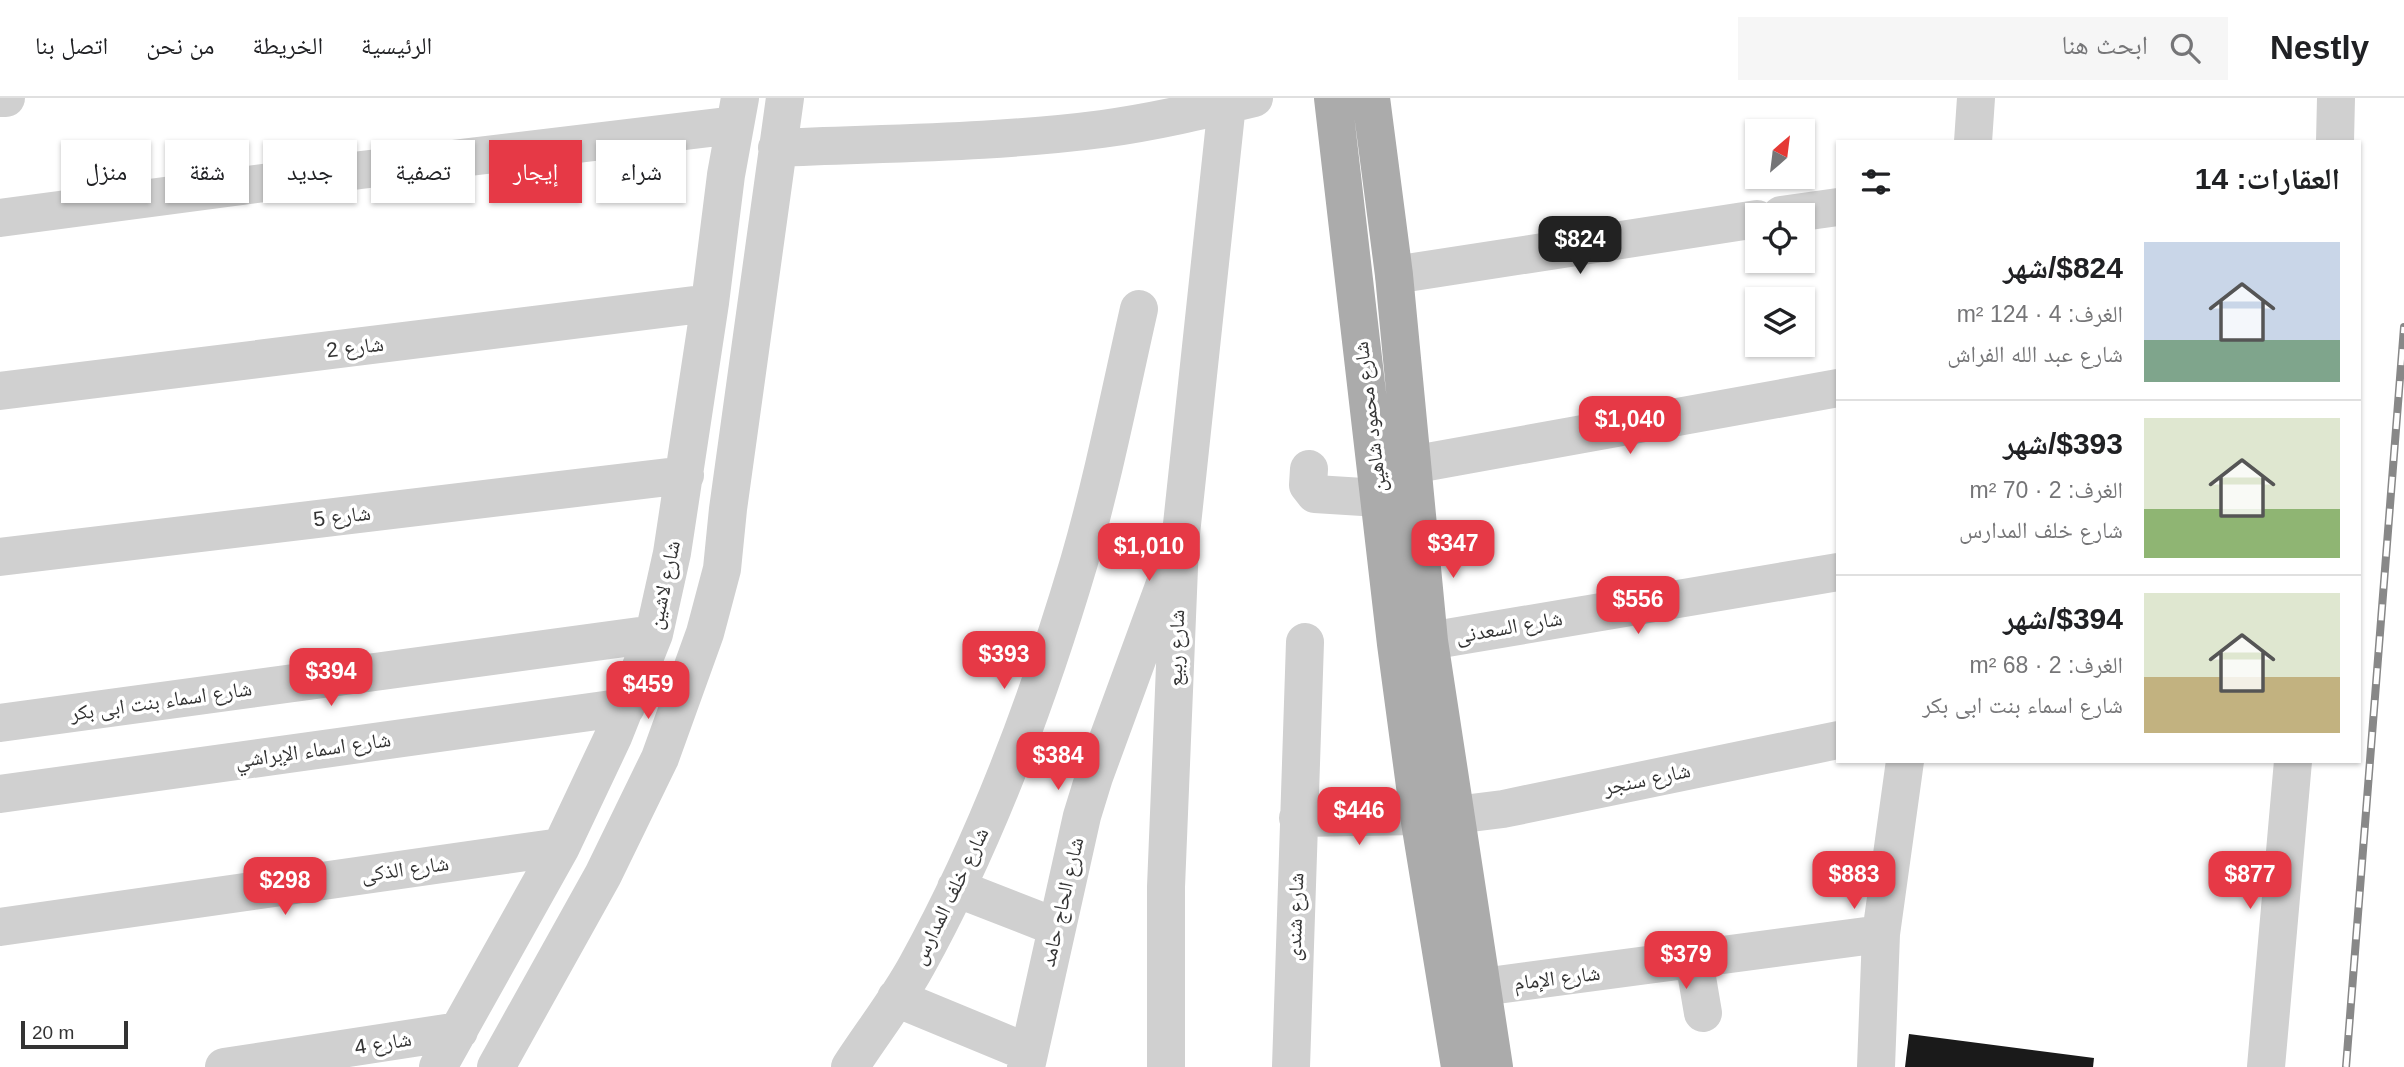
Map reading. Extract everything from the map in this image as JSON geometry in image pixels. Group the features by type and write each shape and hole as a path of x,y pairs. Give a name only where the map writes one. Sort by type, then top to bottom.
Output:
{"main road":[{"name":"شارع محمود شاهين","path":"1333,98 1379,498 1437,816 1482,988 1494,1067"},
{"name":"شارع محمود شاهين","path":"1371,98 1394,275 1429,641 1437,816 1460,1067"}],"street":[{"path":"0,99 6,98"},
{"path":"495,1067 603,875 660,758 705,633 722,569 785,98"},
{"path":"1973,140 1976,98"},
{"path":"2335,140 2336,98"},
{"path":"777,148 1041,136 1153,121 1240,101"},
{"name":"شارع ربيع","path":"1166,1067 1166,887 1180,543 1240,101"},
{"path":"0,218 361,170 737,111"},
{"name":"شارع لاشين","path":"438,1067 561,847 619,722 654,634 672,554 685,475 737,111"},
{"path":"1815,210 1836,206"},
{"path":"1394,275 1745,221"},
{"name":"شارع 2","path":"0,391 710,303"},
{"name":"شارع خلف المدارس","path":"850,1067 916,967 972,856 1031,705 1079,561 1139,309"},
{"path":"1411,465 1836,388"},
{"path":"1309,469 1308,485 1315,494 1379,498"},
{"name":"شارع 5","path":"0,557 685,475"},
{"name":"شارع الحاج حامد","path":"1027,1060 1072,854 1094,778 1180,543"},
{"name":"شارع السعدنى","path":"1429,641 1836,572"},
{"name":"شارع اسماء بنت ابى بكر","path":"0,723 654,634"},
{"name":"شارع شندى","path":"1291,1067 1306,642"},
{"path":"619,722 660,758"},
{"name":"شارع اسماء الإبراشي","path":"0,794 619,722"},
{"name":"شارع سنجر","path":"1298,818 1437,816 1503,809 1836,740"},
{"path":"1876,1067 1881,934 1905,763"},
{"path":"2266,1067 2293,763"},
{"name":"شارع الذكى","path":"0,928 561,847"},
{"path":"956,888 1056,927"},
{"name":"شارع الإمام","path":"1482,988 1881,934"},
{"path":"1694,960 1703,1013"},
{"path":"896,998 1027,1060"},
{"name":"شارع 4","path":"223,1067 458,1031"}],"building":[{"path":"1909,1034 2094,1058 2093,1067 1905,1067"}],"railway":[{"path":"2346,1067 2404,327"}]}
